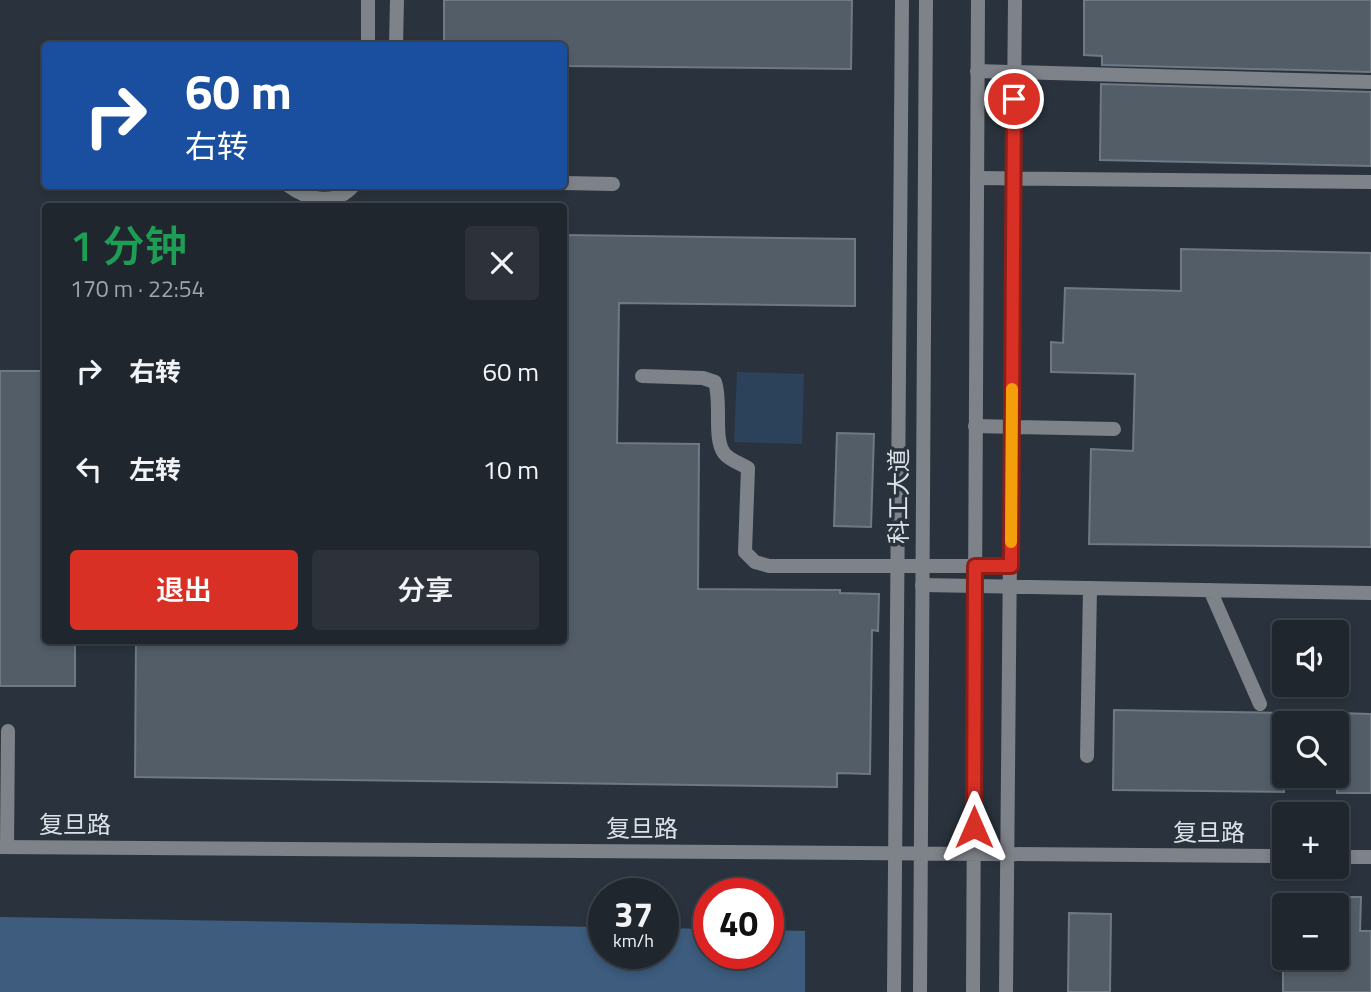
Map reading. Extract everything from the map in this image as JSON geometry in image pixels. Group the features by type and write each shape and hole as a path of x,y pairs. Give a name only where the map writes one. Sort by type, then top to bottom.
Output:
{"street":[{"path":"368,0 368,42"},
{"path":"396,42 397,0"},
{"path":"894,992 902,0"},
{"name":"科工大道","path":"920,992 926,0"},
{"path":"973,992 978,0"},
{"path":"1006,992 1015,0"},
{"path":"977,71 1371,82"},
{"path":"977,178 1371,182"},
{"path":"567,183 613,184"},
{"path":"293,189 300,194 327,199 337,197 349,189"},
{"path":"642,376 703,378 715,382 719,396 718,442 725,456 748,468 745,552 755,562 769,566 1011,566"},
{"path":"975,426 1114,429"},
{"path":"922,585 1371,593"},
{"path":"1087,755 1090,588"},
{"path":"1210,590 1260,704"},
{"path":"4,847 8,731"},
{"name":"复旦路","path":"4,847 1272,856"},
{"path":"1349,857 1371,857"}],"shaded area":[{"path":"737,372 804,374 802,444 734,442"},
{"path":"0,917 588,927 588,969 679,969 679,928 693,929 693,969 784,969 784,930 805,931 805,992 0,992"}],"building":[{"path":"444,0 852,0 851,69 567,66 567,42 444,42"},
{"path":"1084,0 1371,0 1371,72 1102,65 1102,56 1084,55"},
{"path":"1101,84 1371,92 1371,166 1100,160"},
{"path":"567,235 855,239 855,306 619,303 617,443 699,444 698,589 840,590 840,593 879,594 878,631 872,630 870,774 837,773 837,787 135,777 136,644 567,644"},
{"path":"1181,249 1371,253 1371,547 1089,544 1091,449 1133,451 1135,374 1051,372 1051,342 1063,343 1065,288 1181,291"},
{"path":"0,371 42,371 42,644 75,644 75,686 0,686"},
{"path":"837,433 874,434 871,527 834,526"},
{"path":"1114,710 1272,713 1272,788 1284,788 1284,792 1113,790"},
{"path":"1349,713 1371,714 1371,793 1337,793 1337,788 1349,788"},
{"path":"1349,897 1361,897 1360,931 1371,931 1371,992 1283,992 1283,970 1349,970"},
{"path":"1069,913 1111,914 1110,992 1068,992"}],"slow traffic":[{"path":"1011,542 1012,389"}],"route":[{"path":"974,827 975,566 1011,566 1014,99"}]}
